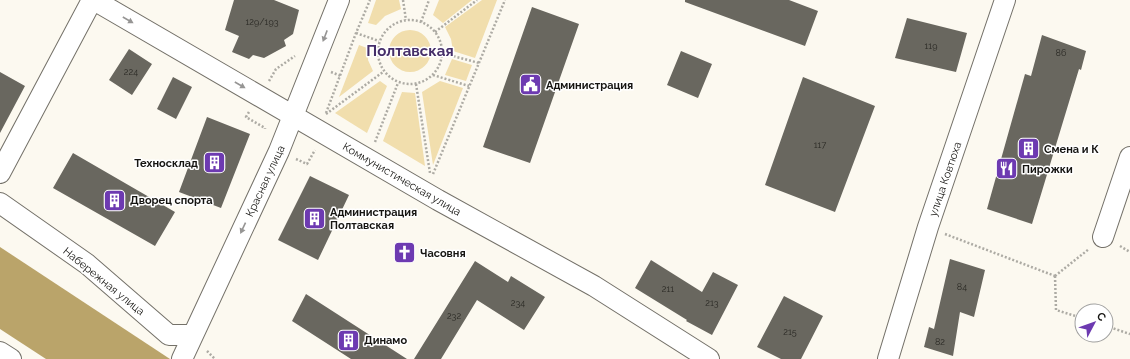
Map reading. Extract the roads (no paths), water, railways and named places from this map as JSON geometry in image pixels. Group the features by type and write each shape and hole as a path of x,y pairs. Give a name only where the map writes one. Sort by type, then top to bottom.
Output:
{"street":[{"name":"Коммунистическая улица","path":"93,0 438,200 594,286 709,359"},
{"path":"0,173 93,0"},
{"name":"Красная улица","path":"187,346 279,151 339,0"},
{"name":"улица Ковтюха","path":"888,359 928,227 1005,0"},
{"path":"1103,237 1130,157"},
{"name":"Набережная улица","path":"0,203 87,264 169,335 187,346"},
{"path":"0,352 11,359"}],"place":[{"name":"Администрация","path":"531,85"},
{"name":"Смена и К","path":"1029,149"},
{"name":"Техносклад","path":"214,163"},
{"name":"Пирожки","path":"1007,169"},
{"name":"Дворец спорта","path":"114,200"},
{"name":"Администрация Полтавская","path":"314,218"},
{"name":"Часовня","path":"404,253"},
{"name":"Динамо","path":"349,340"}],"district":[{"name":"Полтавская","path":"410,51"}]}
